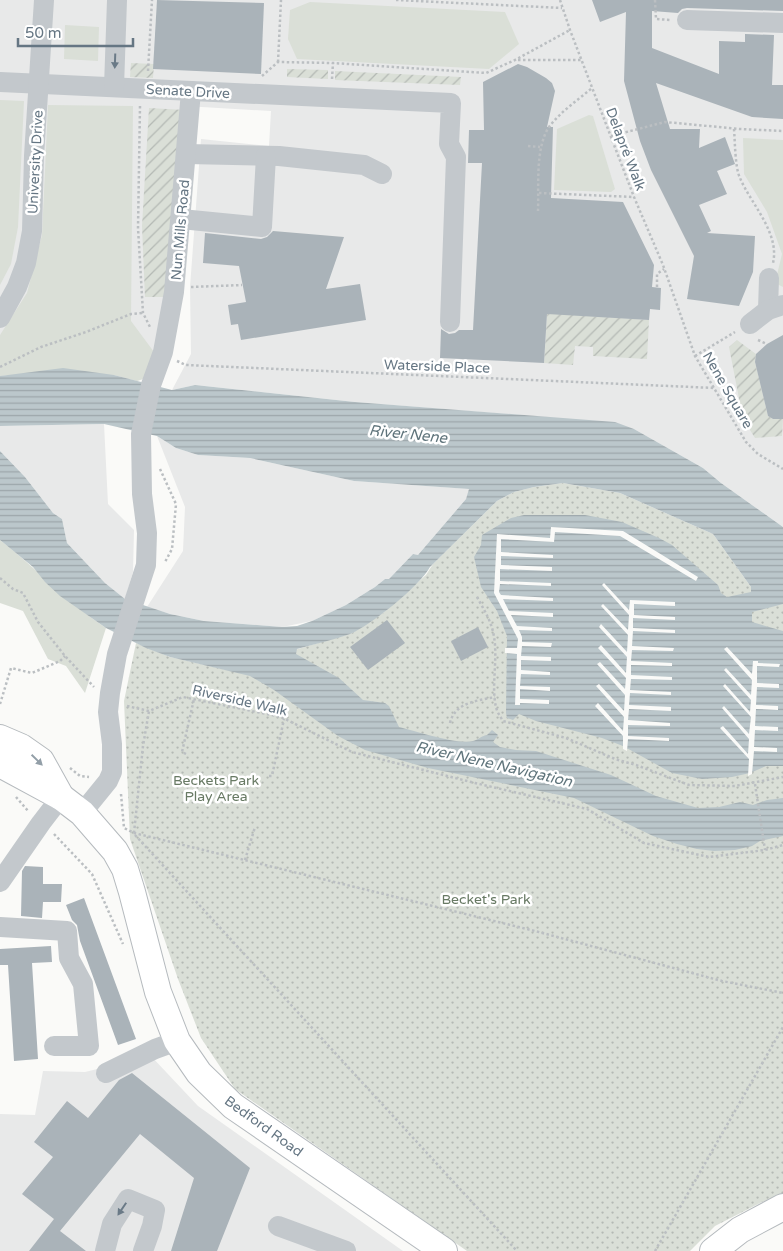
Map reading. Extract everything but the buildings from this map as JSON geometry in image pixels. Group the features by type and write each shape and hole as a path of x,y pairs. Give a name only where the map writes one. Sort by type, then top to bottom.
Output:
{"main road":[{"name":"Bedford Road","path":"0,738 21,747 41,761 61,797"},
{"name":"Bedford Road","path":"0,764 61,797 82,813 115,851 125,869 147,945 158,992 177,1041 199,1073 233,1106 444,1251"},
{"path":"713,1251 740,1230 783,1207"}],"street":[{"name":"University Drive","path":"0,318 17,288 26,263 32,231 34,156 44,0"},
{"path":"114,87 118,0"},
{"path":"687,20 783,23"},
{"name":"Senate Drive","path":"0,82 114,87 144,80 191,99 336,98 451,104 449,144 456,157 450,322"},
{"name":"Nun Mills Road","path":"82,813 108,781 112,772 112,744 108,712 117,654 146,565 147,532 142,494 141,434 151,385 163,352 174,292 191,99"},
{"path":"187,154 266,156 364,165 382,174"},
{"path":"181,219 262,227 266,156"},
{"path":"750,324 776,307 768,278"},
{"path":"0,882 41,822 61,797"},
{"path":"0,927 68,931 69,958 83,984 89,1046 54,1046"},
{"path":"106,1073 155,1049 177,1041"},
{"path":"105,1251 112,1224 128,1199 155,1210 152,1226 143,1251"},
{"path":"278,1226 346,1251"}],"path":[{"path":"0,367 41,347 131,314 142,313 138,228 144,80 152,0"},
{"path":"278,62 281,0"},
{"path":"396,0 562,8"},
{"name":"Delapré Walk","path":"560,0 610,136 650,232 677,304"},
{"path":"656,0 656,19 687,20"},
{"path":"258,79 278,62 486,73 515,60 570,30"},
{"path":"515,60 581,60"},
{"path":"538,210 540,147 549,128 558,117 592,88"},
{"path":"610,136 665,122 783,131"},
{"path":"734,128 739,177 764,219 775,252 768,278"},
{"path":"528,146 540,147"},
{"path":"538,193 634,197"},
{"path":"657,287 658,274 664,269"},
{"path":"186,287 242,285"},
{"name":"Nene Square","path":"677,304 695,356 746,442 758,454 783,469"},
{"path":"695,356 750,324"},
{"name":"Waterside Place","path":"163,352 172,360 186,365 715,388"},
{"path":"0,578 14,589 23,593 38,622 95,689"},
{"path":"477,598 488,615 494,634 496,650 496,707 502,721 566,738 615,759 688,785 735,786 755,784 783,777"},
{"path":"0,704 12,668 32,673 60,661 65,656"},
{"path":"450,723 451,718 462,705 495,696"},
{"name":"Riverside Walk","path":"149,711 183,697 284,719 352,752 587,809 644,843 709,857 766,850 783,845"},
{"path":"186,754 182,752 194,699"},
{"path":"120,704 149,711 143,746 134,834"},
{"path":"270,776 272,776 284,719"},
{"path":"755,784 766,850"},
{"path":"120,792 124,828 134,834 517,1251"},
{"path":"245,860 255,827"},
{"path":"49,830 92,874 126,951"},
{"path":"134,834 535,931 722,981 783,993"},
{"path":"655,1251 783,1027"}],"shaded area":[{"path":"0,0 783,0 783,527 703,468 634,429 546,417 355,402 195,385 172,390 191,354 190,287 201,139 269,146 271,111 185,106 162,330 146,378 137,381 114,375 63,368 0,376"},
{"path":"104,424 108,504 134,530 133,572 125,599 105,583 67,543 62,519 53,513 25,477 0,451 0,426"},
{"path":"157,436 176,448 198,455 250,458 354,481 470,489 466,499 418,555 413,554 389,579 385,579 346,605 312,621 282,627 204,621 147,607 183,551 185,507"},
{"path":"151,1056 198,1106 403,1251 0,1251 0,1114 35,1115 43,1071 85,1072"}],"green space":[{"path":"310,2 505,12 519,44 489,69 297,59 288,39 290,10"},
{"path":"65,25 99,27 98,61 64,59"},
{"path":"131,63 154,64 153,78 130,77"},
{"path":"287,69 328,70 328,79 287,77"},
{"path":"335,71 461,77 460,85 335,80"},
{"path":"0,100 24,101 18,227 11,264 0,285"},
{"path":"48,105 133,106 131,321 154,352 146,378 137,381 114,375 27,374 0,376 0,335 27,293 42,235"},
{"path":"149,108 185,110 166,297 145,297 142,226"},
{"path":"589,115 593,116 615,189 611,192 554,190 557,129"},
{"path":"743,138 783,140 783,287 775,283 782,254 767,212 744,174"},
{"path":"548,302 562,314 649,320 647,359 593,356 593,347 575,346 573,365 544,363"},
{"path":"737,340 756,354 755,362 768,416 773,419 783,419 782,436 755,438 743,419 729,347"},
{"name":"Becket's Park","path":"563,483 620,493 713,534 751,587 783,604 783,1195 762,1202 715,1226 690,1251 467,1251 235,1089 201,1038 178,979 130,839 124,701 136,643 170,657 227,670 352,633 383,613 426,575 433,564 497,501 514,492"},
{"path":"0,540 78,608 106,628 85,693 66,666 48,659 23,611 0,603"}],"water":[{"path":"63,368 114,375 172,390 195,385 355,402 615,422 634,429 703,468 783,527 783,604 752,612 752,622 783,631 783,766 766,766 750,773 732,777 702,779 672,773 623,746 602,738 536,721 519,714 513,720 507,718 507,636 497,611 481,587 474,557 481,545 482,535 511,518 524,515 585,515 622,522 672,545 718,585 721,593 727,597 751,592 751,587 713,534 620,493 563,483 514,492 497,501 430,567 425,575 406,594 370,623 350,634 297,649 296,654 339,678 363,700 385,703 389,706 399,727 466,742 487,735 492,730 498,735 493,742 500,747 536,751 611,775 656,796 698,808 719,807 740,802 753,805 767,800 783,798 783,836 760,841 752,846 735,850 714,851 697,849 653,836 574,798 428,768 365,750 338,736 274,690 250,676 170,657 146,648 106,628 60,596 33,567 0,540 0,451 25,477 53,513 62,519 67,543 105,583 125,599 170,614 204,621 282,627 297,626 346,605 385,579 389,579 413,554 418,555 466,499 469,489 354,481 250,458 198,455 176,448 157,436 104,424 0,426 0,376"}],"pier":[{"path":"551,527 623,531 698,577 696,581 620,536 555,532 554,542 501,539 501,552 553,555 553,558 501,556 501,565 552,567 552,571 500,569 500,581 551,583 551,586 500,584 499,592 501,595 553,598 553,601 503,599 509,611 553,613 553,617 511,615 517,626 552,628 552,631 519,630 522,642 552,643 551,647 522,646 521,656 551,657 551,661 521,660 521,670 550,672 550,675 521,674 520,686 550,687 550,691 520,689 520,699 549,700 549,704 520,703 520,705 515,705 517,654 505,653 505,648 517,648 518,639 494,593 497,534 550,538"},
{"path":"604,583 629,610 630,600 675,602 675,606 634,604 634,615 675,617 675,620 633,618 633,628 675,630 675,633 633,631 632,646 674,648 673,651 632,650 631,661 672,663 672,666 631,665 631,675 672,677 672,680 631,679 630,690 671,692 671,695 630,693 629,705 671,707 671,711 629,709 628,720 670,723 670,726 628,725 628,736 669,738 669,741 628,739 627,751 623,749 623,736 595,706 598,703 623,731 624,717 596,686 599,684 624,711 625,695 597,664 600,662 625,689 626,678 598,648 601,645 626,673 627,657 599,627 601,624 627,652 628,635 601,606 603,604 628,630 629,615 602,585"},
{"path":"727,647 752,674 753,661 780,664 779,667 757,666 757,683 779,684 779,688 757,687 756,705 778,706 778,710 756,709 755,726 778,727 778,731 755,730 754,747 777,748 777,752 754,751 752,774 748,776 749,759 720,728 723,726 748,754 749,739 722,708 724,706 749,734 751,717 723,686 725,684 750,712 751,700 724,670 726,668 751,695 752,680 724,649"}],"water label":[{"name":"River Nene","path":"408,434"},
{"name":"River Nene Navigation","path":"494,764"}],"park label":[{"name":"Beckets Park Play Area","path":"216,788"}]}
